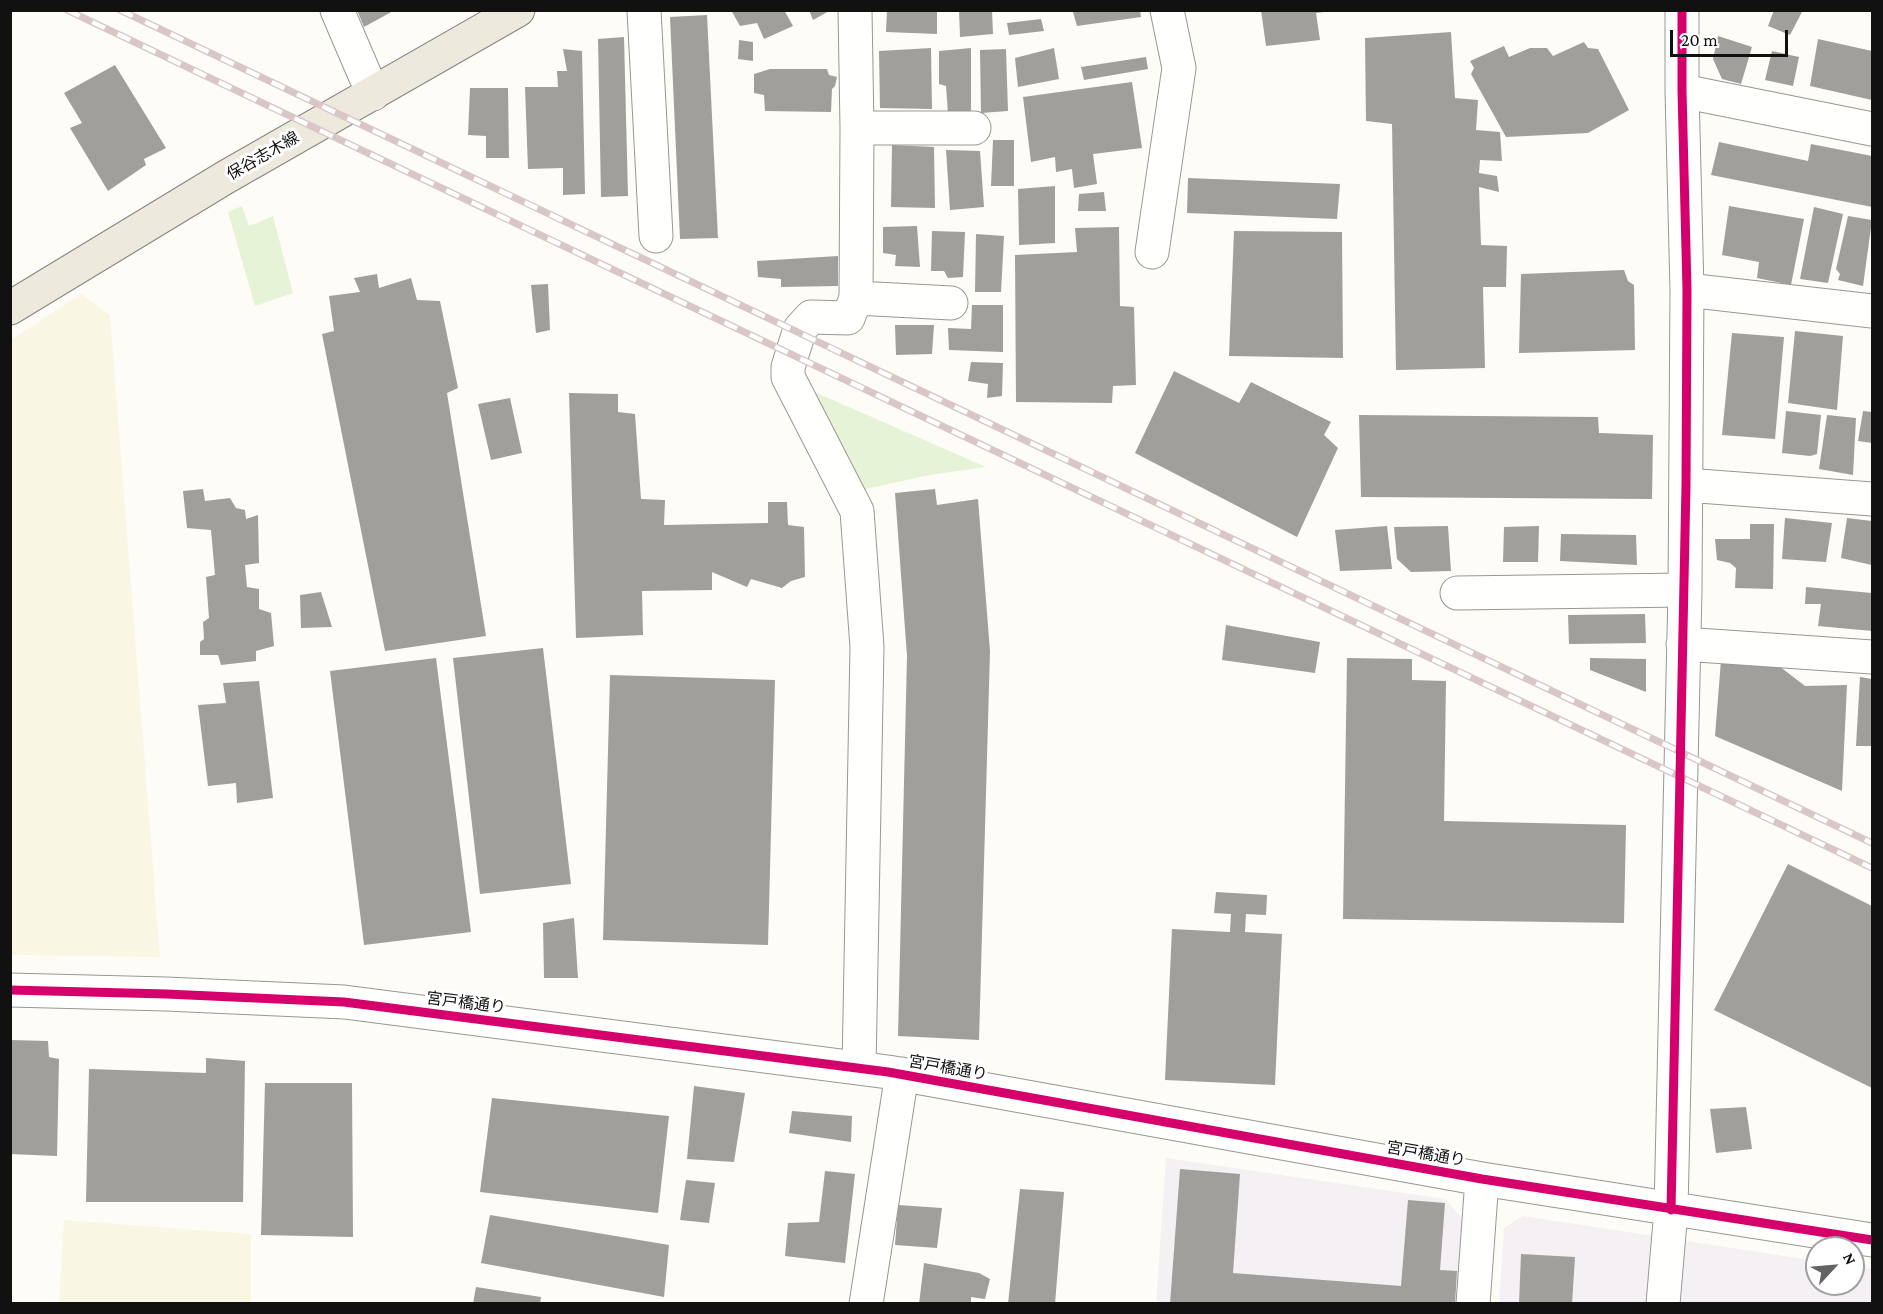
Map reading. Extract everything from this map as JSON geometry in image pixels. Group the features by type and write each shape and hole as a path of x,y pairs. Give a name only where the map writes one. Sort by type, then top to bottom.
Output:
{"main road":[{"name":"保谷志木線","path":"10,308 226,177 518,10"}],"street":[{"path":"337,10 373,94"},
{"path":"644,10 656,236"},
{"path":"855,10 856,298 848,318 811,317 800,329 788,367 788,377 857,511 867,647 859,1068"},
{"path":"1152,252 1179,68 1167,10"},
{"path":"1663,1304 1671,1210 1685,590 1687,290 1682,10"},
{"path":"1682,91 1872,129"},
{"path":"857,128 974,128"},
{"path":"1687,290 1872,311"},
{"path":"856,298 951,303"},
{"path":"1686,485 1872,499"},
{"path":"1457,593 1685,590"},
{"path":"1683,644 1872,657"},
{"name":"宮戸橋通り","path":"10,990 344,1002 859,1068 1482,1179 1872,1240"},
{"path":"866,1304 902,1074"},
{"path":"1473,1304 1482,1179"}],"shaded area":[{"path":"81,294 110,315 160,957 11,955 11,340"},
{"path":"1166,1158 1445,1199 1465,1221 1459,1303 1156,1304"},
{"path":"1523,1216 1805,1259 1805,1296 1865,1296 1865,1268 1872,1269 1872,1303 1499,1304 1504,1228"},
{"path":"64,1220 251,1234 251,1303 59,1303"}],"green space":[{"path":"242,206 249,226 273,216 293,293 255,306 228,212"},
{"path":"794,383 986,467 930,475 852,492"}],"building":[{"path":"357,10 395,10 364,27"},
{"path":"731,10 784,10 793,26 764,39 757,23 740,26"},
{"path":"809,10 831,10 813,20"},
{"path":"887,10 937,10 937,34 886,32"},
{"path":"959,10 992,10 993,34 960,37"},
{"path":"1140,10 1141,17 1077,26 1073,12"},
{"path":"1261,10 1324,10 1324,12 1316,13 1320,40 1266,46"},
{"path":"1774,10 1803,10 1790,35 1768,26"},
{"path":"707,15 718,238 680,239 670,17"},
{"path":"1041,19 1044,31 1009,35 1007,23"},
{"path":"1451,32 1455,98 1478,100 1476,130 1500,132 1502,161 1480,160 1479,173 1497,176 1499,192 1479,187 1481,245 1507,246 1506,287 1483,287 1485,368 1396,370 1392,124 1366,121 1365,38"},
{"path":"1718,36 1752,47 1741,84 1722,79 1713,59"},
{"path":"624,37 628,196 601,197 598,39"},
{"path":"1818,39 1872,51 1872,100 1810,86"},
{"path":"739,40 753,42 753,61 738,59"},
{"path":"1584,42 1588,48 1598,49 1629,110 1588,133 1506,137 1471,74 1474,68 1470,61 1504,46 1509,57 1530,48 1547,48 1553,56"},
{"path":"931,48 932,109 880,108 879,51"},
{"path":"971,48 971,114 948,114 946,86 939,84 939,51"},
{"path":"1054,48 1059,79 1018,87 1015,58"},
{"path":"563,49 582,51 585,194 563,195 563,168 528,169 525,87 558,87 557,71 567,71"},
{"path":"1006,49 1008,111 981,113 980,50"},
{"path":"1772,51 1799,57 1793,86 1765,80"},
{"path":"1146,57 1148,69 1084,80 1081,67"},
{"path":"115,65 166,148 144,159 146,165 108,191 70,128 82,123 64,93"},
{"path":"770,69 827,69 829,75 837,77 832,89 831,112 765,111 764,95 754,93 754,74"},
{"path":"1132,82 1142,148 1093,154 1097,184 1074,188 1072,169 1056,172 1055,157 1031,162 1023,97"},
{"path":"470,88 508,88 509,158 486,158 486,136 468,135"},
{"path":"993,140 1014,140 1014,186 991,186"},
{"path":"1719,142 1808,161 1811,144 1872,156 1872,207 1711,175"},
{"path":"892,145 934,147 935,208 891,207"},
{"path":"946,150 980,151 984,207 950,210"},
{"path":"1188,178 1340,184 1337,219 1187,213"},
{"path":"1055,186 1055,243 1019,245 1018,189"},
{"path":"1104,192 1106,211 1078,211 1079,194"},
{"path":"1729,206 1804,219 1791,285 1757,278 1759,262 1722,255"},
{"path":"1814,207 1843,214 1828,283 1800,279"},
{"path":"1848,216 1872,220 1863,286 1838,280 1840,274 1836,269"},
{"path":"917,226 920,267 895,266 896,255 883,253 883,227"},
{"path":"1119,227 1120,306 1134,307 1136,385 1113,386 1112,403 1016,402 1015,255 1077,252 1075,228"},
{"path":"932,231 965,232 963,277 948,278 944,271 931,271"},
{"path":"1234,231 1342,232 1343,358 1229,356"},
{"path":"976,234 1004,236 1001,292 975,292"},
{"path":"838,256 838,286 781,287 781,279 758,277 757,261"},
{"path":"1624,270 1628,281 1634,285 1635,350 1519,353 1521,274"},
{"path":"377,274 379,288 411,278 417,300 440,301 458,388 447,393 486,636 385,651 322,334 334,331 329,296 360,292 354,278"},
{"path":"548,284 550,330 536,333 531,285"},
{"path":"972,305 1003,305 1003,352 949,350 948,328 971,329"},
{"path":"895,325 934,325 932,354 896,355"},
{"path":"1795,331 1843,336 1837,410 1788,403"},
{"path":"1732,333 1784,337 1775,439 1722,435"},
{"path":"971,362 1003,363 1002,396 987,398 988,384 968,381"},
{"path":"1174,371 1239,403 1251,382 1331,422 1324,435 1338,448 1297,537 1135,453"},
{"path":"569,393 618,394 618,412 635,414 641,499 665,500 664,525 768,523 768,502 787,502 788,525 804,527 805,577 791,581 782,588 751,579 747,587 712,572 712,590 642,591 643,635 576,638"},
{"path":"510,398 522,453 491,460 478,404"},
{"path":"1786,411 1821,415 1817,454 1810,456 1782,453"},
{"path":"1863,411 1872,412 1872,443 1858,441"},
{"path":"1359,415 1598,417 1599,433 1653,435 1652,499 1361,497"},
{"path":"1827,415 1856,418 1853,475 1819,469"},
{"path":"203,489 205,501 230,498 236,508 245,510 246,519 258,515 259,563 245,565 247,587 259,589 259,609 271,613 274,646 256,651 256,661 221,665 218,655 200,655 200,642 204,639 203,622 209,618 206,577 215,575 211,530 187,528 183,491"},
{"path":"935,489 937,505 978,499 990,651 979,1040 898,1036 907,656 895,493"},
{"path":"1785,518 1832,523 1826,562 1782,559"},
{"path":"1847,518 1872,521 1872,565 1841,558"},
{"path":"1750,524 1774,524 1773,589 1735,588 1736,568 1730,563 1717,560 1715,539 1750,539"},
{"path":"1387,526 1392,569 1340,571 1335,530"},
{"path":"1448,526 1451,571 1411,572 1397,559 1394,527"},
{"path":"1539,526 1538,562 1503,562 1504,527"},
{"path":"1561,534 1636,535 1637,565 1560,561"},
{"path":"1806,587 1872,593 1872,631 1818,626 1821,604 1805,604"},
{"path":"321,592 332,627 301,628 300,595"},
{"path":"1645,614 1646,643 1569,644 1568,615"},
{"path":"1226,625 1320,642 1315,673 1222,660"},
{"path":"543,648 571,884 480,894 453,658"},
{"path":"436,658 471,932 364,945 330,671"},
{"path":"1347,658 1412,659 1412,680 1446,681 1444,821 1626,825 1624,923 1343,919"},
{"path":"1590,658 1646,659 1646,692 1590,670"},
{"path":"1721,660 1779,666 1805,686 1847,685 1842,791 1715,736"},
{"path":"610,675 775,680 768,945 603,940"},
{"path":"1860,677 1872,679 1872,746 1856,746"},
{"path":"259,681 273,798 237,803 236,783 208,786 198,705 226,703 223,683"},
{"path":"1788,864 1872,906 1872,1088 1714,1010"},
{"path":"1216,892 1267,895 1266,915 1246,914 1245,932 1282,934 1275,1085 1165,1080 1172,929 1230,932 1231,914 1214,913"},
{"path":"574,918 578,978 544,978 543,923"},
{"path":"10,1040 48,1041 49,1057 59,1059 57,1156 10,1154"},
{"path":"206,1058 245,1061 243,1202 86,1202 89,1069 206,1073"},
{"path":"265,1083 352,1083 353,1237 261,1235"},
{"path":"694,1086 745,1093 734,1162 687,1159"},
{"path":"492,1098 669,1116 658,1213 480,1192"},
{"path":"1746,1107 1752,1149 1716,1153 1710,1109"},
{"path":"792,1111 852,1116 851,1142 789,1133"},
{"path":"1180,1169 1240,1174 1233,1273 1401,1286 1408,1200 1445,1203 1440,1270 1457,1271 1455,1304 1170,1304"},
{"path":"825,1171 855,1174 845,1263 785,1256 788,1223 819,1222"},
{"path":"686,1180 715,1183 709,1223 680,1220"},
{"path":"1020,1189 1064,1192 1055,1304 1008,1304"},
{"path":"898,1205 942,1208 937,1248 895,1245"},
{"path":"490,1215 669,1245 664,1297 481,1263"},
{"path":"1521,1254 1575,1257 1572,1304 1519,1304"},
{"path":"924,1263 979,1273 990,1279 985,1299 971,1297 971,1304 919,1304"},
{"path":"476,1287 541,1297 540,1304 473,1304"}],"railway":[{"path":"67,10 1872,868"},
{"path":"120,10 1872,843"}],"cycle path":[{"path":"1671,1210 1686,485 1687,290 1682,10"},
{"path":"10,990 344,1002 888,1072 1482,1179 1872,1240"}]}
